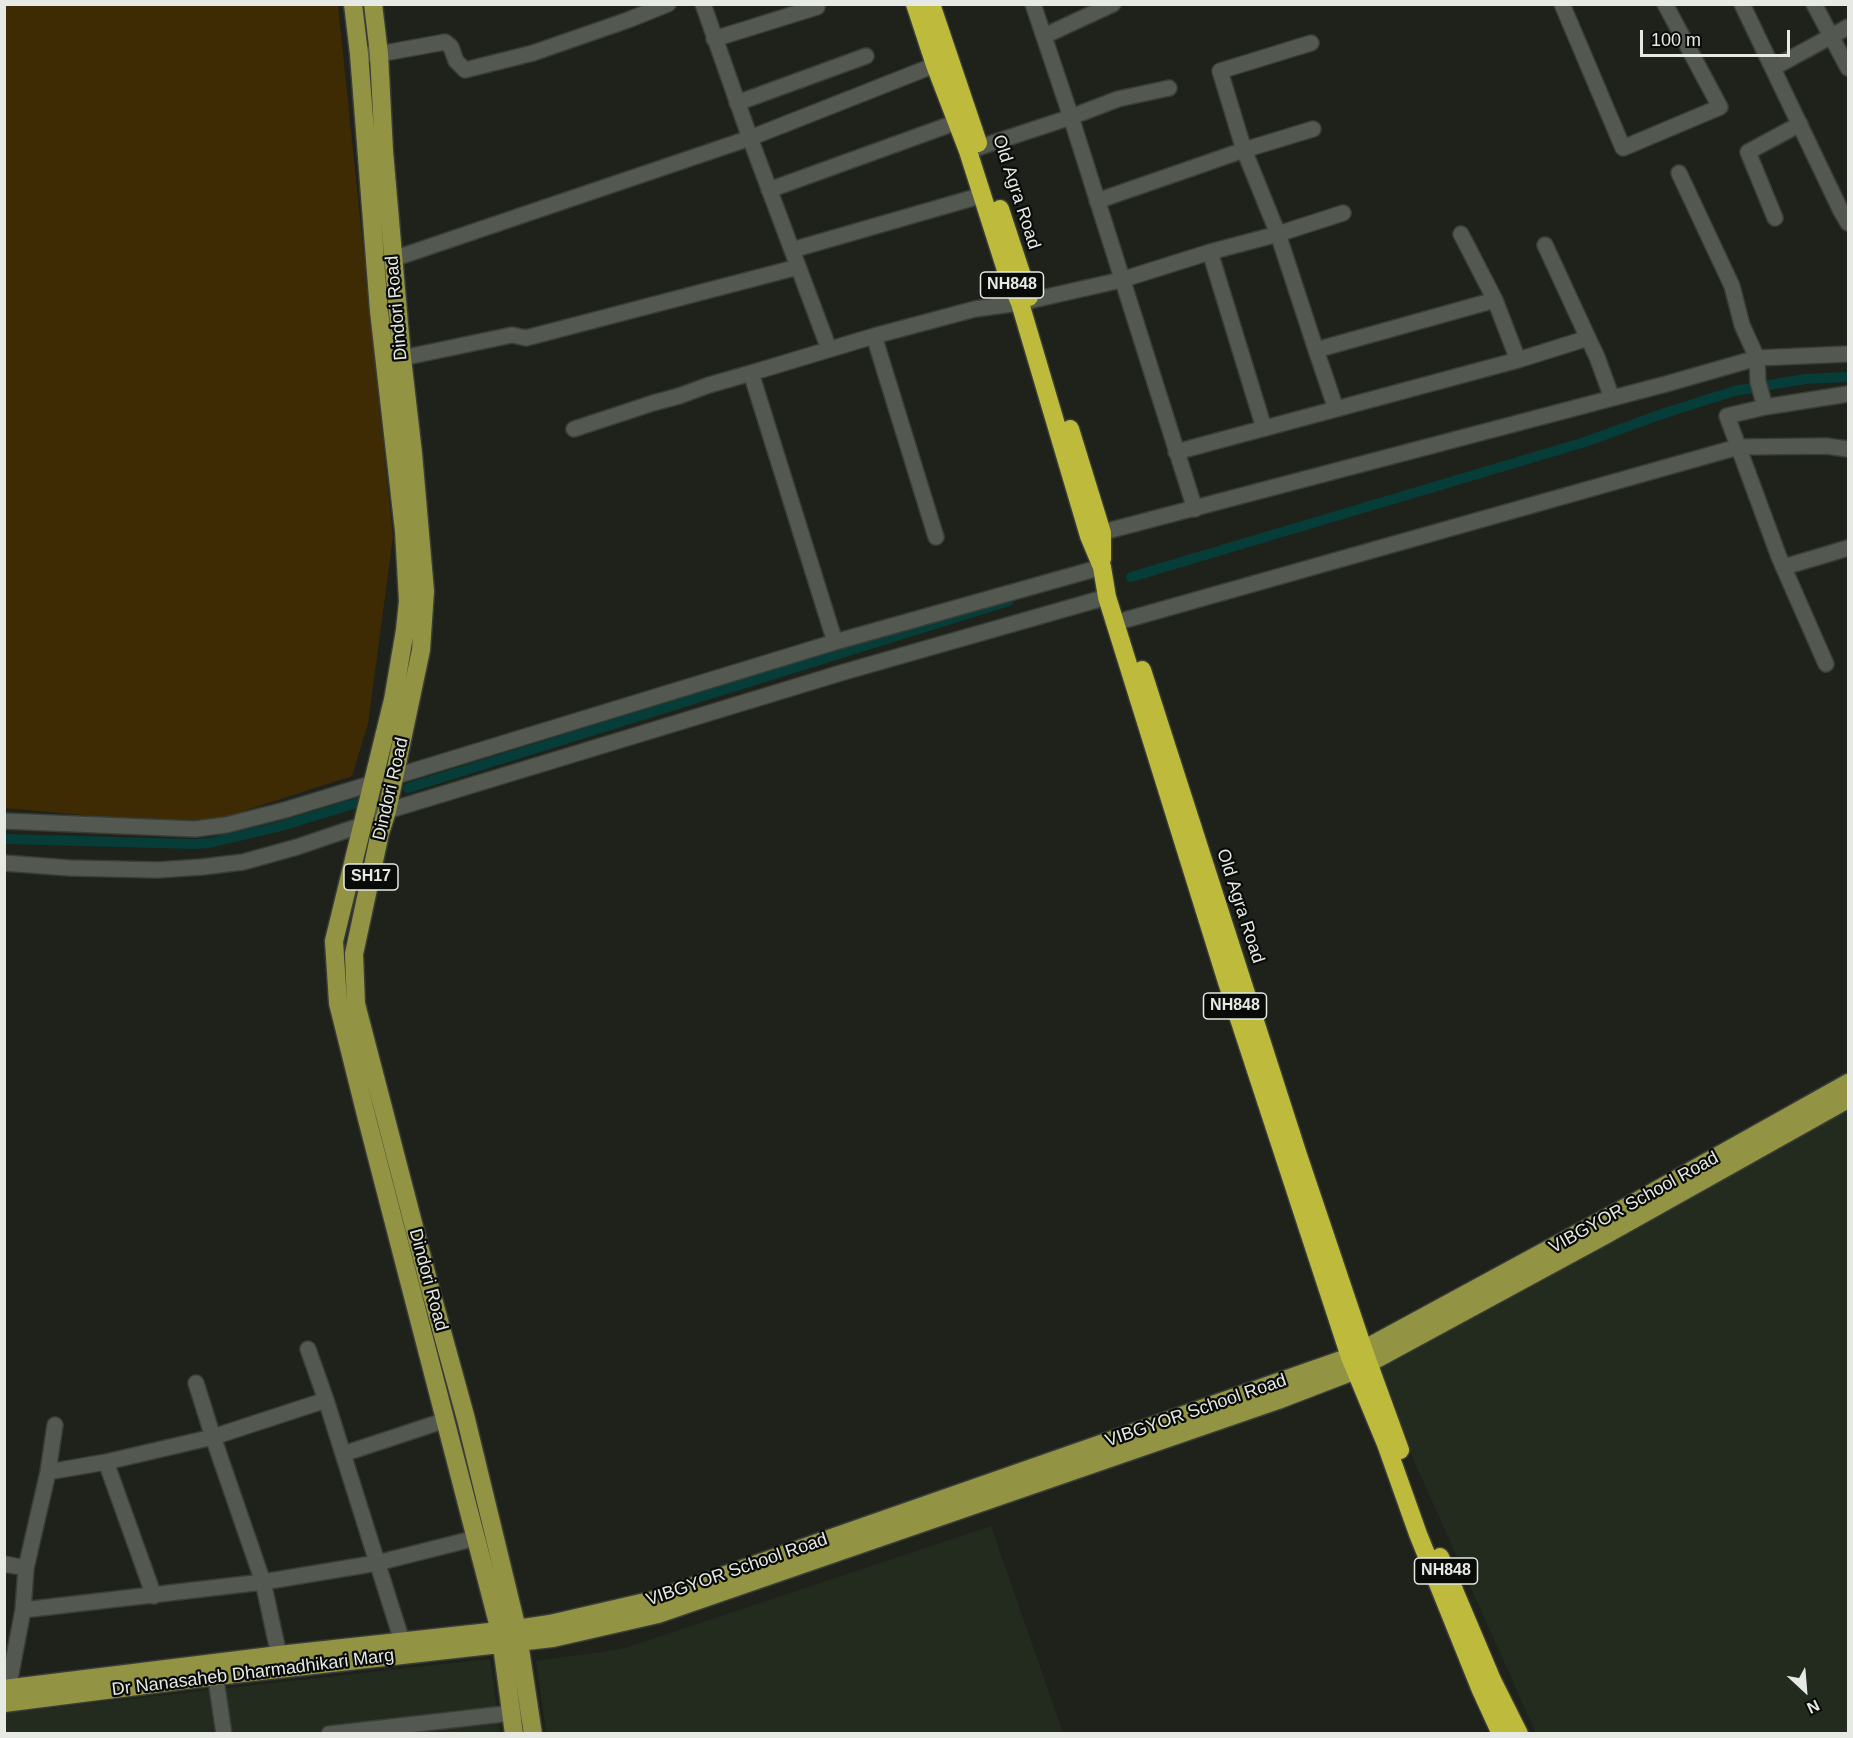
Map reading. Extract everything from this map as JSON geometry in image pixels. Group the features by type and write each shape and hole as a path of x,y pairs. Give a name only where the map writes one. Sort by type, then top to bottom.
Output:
{"highway":[{"name":"NH848","path":"915,4 957,122 974,149 983,195 1006,270 1025,302 1095,534 1107,597 1120,621 1227,982 1360,1360 1386,1444 1418,1534 1501,1734"},
{"name":"Old Agra Road","path":"931,4 974,149 1025,302"},
{"name":"NH848","path":"1360,1360 1384,1404 1427,1526 1492,1680 1519,1734"}],"main road":[{"path":"353,4 379,311 404,531 408,601 395,688 334,941 338,1003 476,1538 510,1637"},
{"name":"Dindori Road","path":"373,4 379,54 393,259 420,519 425,591 420,651 395,777 380,833 354,954 356,1004 466,1419 510,1637 521,1712 533,1734"},
{"name":"VIBGYOR School Road","path":"1766,1138 1848,1083"},
{"name":"VIBGYOR School Road","path":"510,1637 553,1638 658,1614 1278,1400 1360,1360 1766,1138 1848,1099"},
{"name":"Dr Nanasaheb Dharmadhikari Marg","path":"214,1670 279,1655 402,1641 510,1637"},
{"name":"Dr Nanasaheb Dharmadhikari Marg","path":"6,1693 510,1637"},
{"path":"514,1734 521,1712"}],"street":[{"path":"359,54 379,54 445,42 451,47 456,61 465,70 533,52 668,4"},
{"path":"703,4 737,104 829,349"},
{"path":"714,39 817,7 816,4"},
{"path":"1033,4 1071,117 1194,509"},
{"path":"1044,36 1113,4"},
{"path":"1562,4 1623,148 1720,107 1665,4"},
{"path":"1742,4 1846,213"},
{"path":"1814,4 1848,68"},
{"path":"1773,68 1848,27"},
{"path":"1311,43 1220,71 1244,150 1278,234 1336,409"},
{"path":"737,104 866,56"},
{"path":"393,259 750,138 935,65"},
{"path":"974,149 1118,99 1169,88"},
{"path":"769,190 957,122"},
{"path":"1775,218 1748,152 1800,124"},
{"path":"1097,201 1244,150 1313,129"},
{"path":"1679,172 1732,286 1742,325 1757,358 1758,382 1763,403"},
{"path":"792,250 983,195"},
{"path":"574,429 679,396 709,384 874,336 975,309 1025,302 1121,280 1343,213"},
{"path":"1461,234 1495,300 1518,360"},
{"path":"1545,245 1598,357 1612,398"},
{"path":"1210,252 1264,428"},
{"path":"402,358 512,335 526,338 798,267"},
{"path":"1316,350 1495,300"},
{"path":"874,336 936,537"},
{"path":"1176,452 1518,360 1588,338"},
{"path":"1095,534 1757,358 1848,354"},
{"path":"751,373 835,642"},
{"path":"1826,664 1784,567 1727,416 1763,403 1848,394"},
{"path":"1120,621 1738,447 1826,446 1848,449"},
{"path":"1784,567 1848,548"},
{"path":"4,821 195,829 226,825 395,777 835,642 1102,567"},
{"path":"4,863 158,870 243,862 297,847 364,817 844,672 1107,597"},
{"path":"308,1349 402,1641"},
{"path":"196,1383 263,1582 279,1655"},
{"path":"48,1472 106,1462 213,1437 326,1400"},
{"path":"343,1454 446,1420"},
{"path":"6,1693 22,1610 26,1568 48,1472 55,1425"},
{"path":"106,1462 154,1596"},
{"path":"22,1610 263,1582 377,1563 476,1538"},
{"path":"4,1564 26,1568"},
{"path":"214,1670 224,1734"},
{"path":"329,1734 521,1712"}],"shaded area":[{"path":"4,5 338,5 393,537 368,724 352,776 219,819 159,822 5,808"},
{"path":"1848,1094 1848,1733 1536,1733 1380,1385 1383,1360"},
{"path":"991,1526 1063,1733 546,1733 536,1661 622,1649"},
{"path":"490,1659 500,1733 5,1734 4,1713"}],"waterway":[{"path":"1131,577 1585,442 1734,391 1805,379 1848,377"},
{"path":"408,788 1009,601"},
{"path":"4,839 209,843 278,827 360,802"}]}
